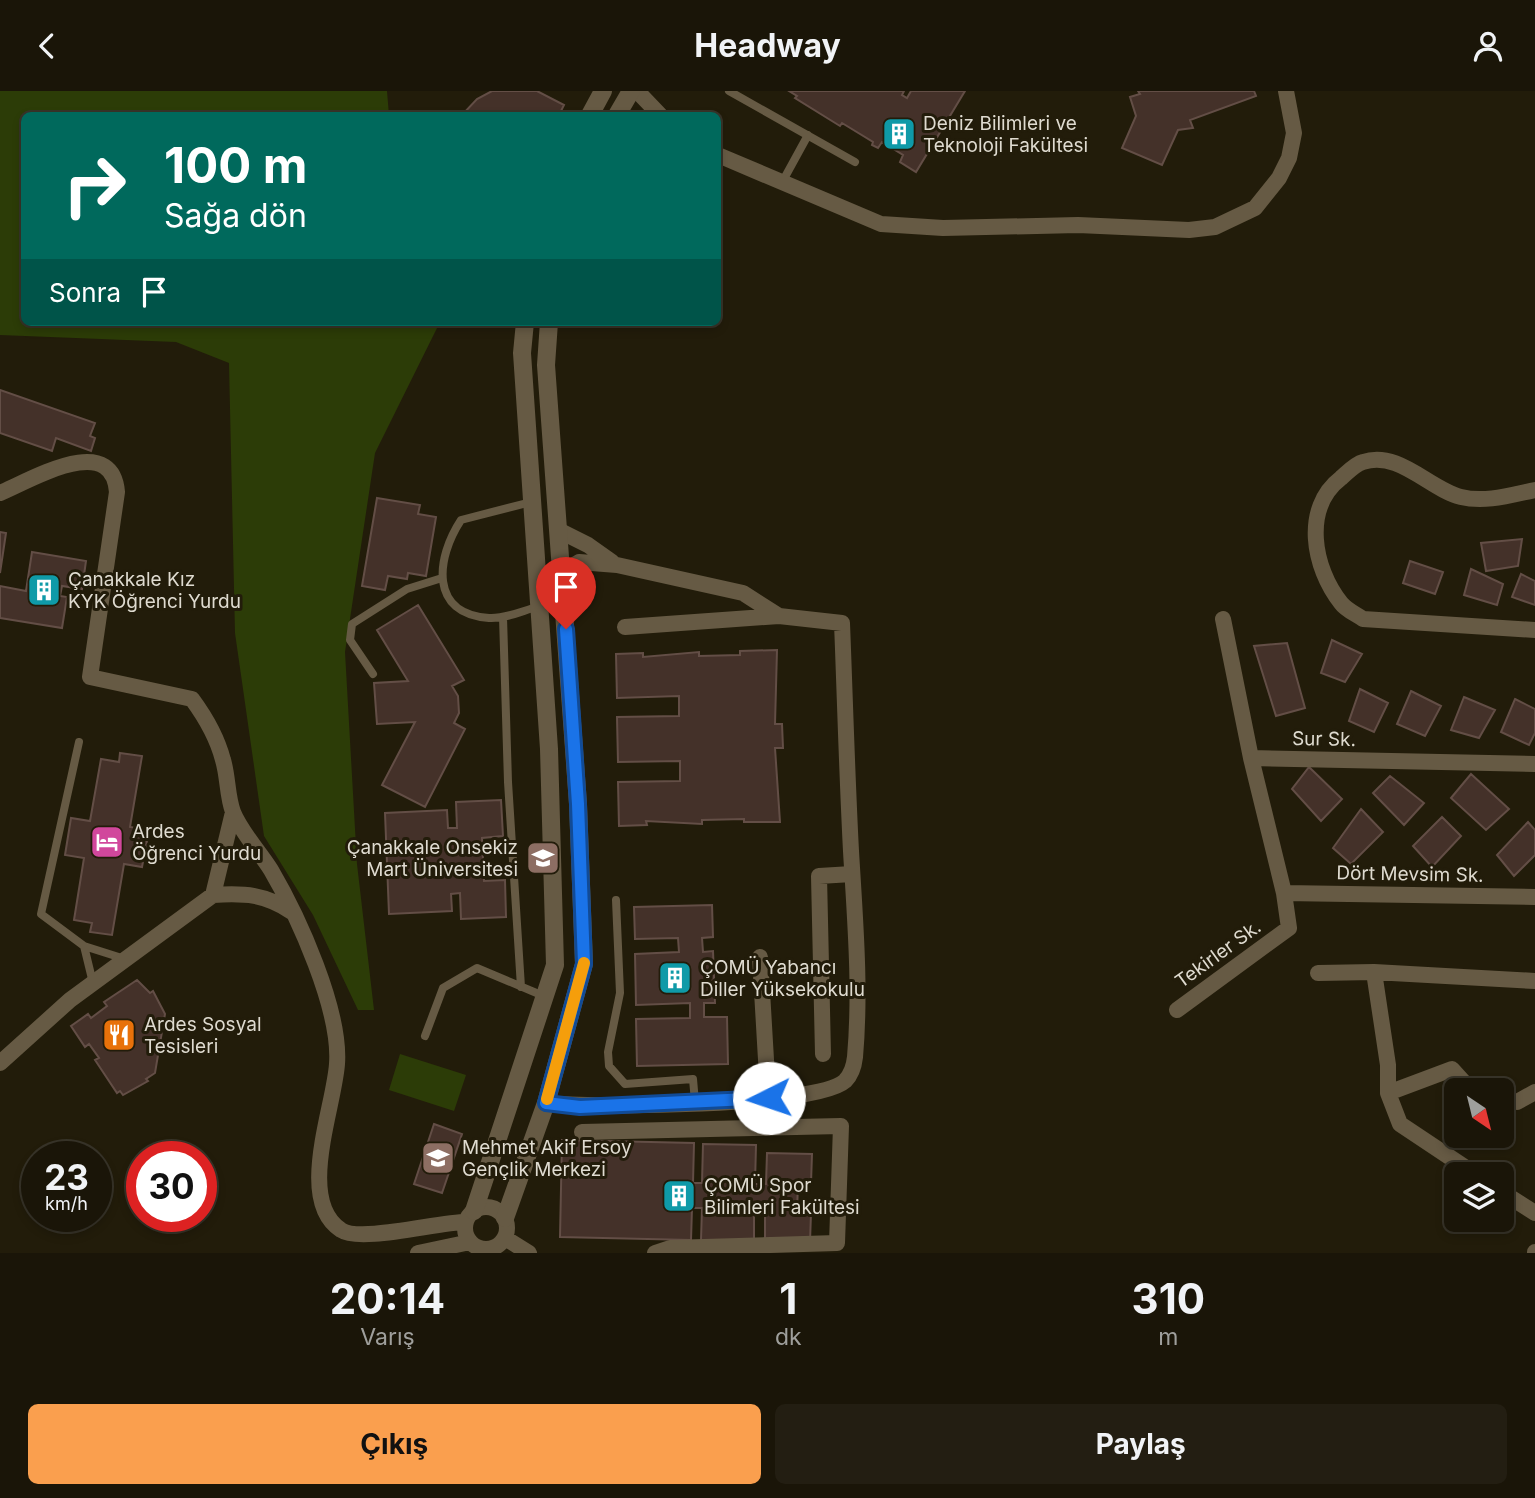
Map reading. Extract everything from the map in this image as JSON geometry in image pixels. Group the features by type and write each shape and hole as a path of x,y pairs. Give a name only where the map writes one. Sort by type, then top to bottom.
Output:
{"street":[{"path":"596,112 603,91"},
{"path":"619,112 634,91 657,112"},
{"path":"721,150 883,218 944,223 1077,221 1190,226 1214,223 1253,204 1275,175 1285,156 1289,133 1280,91"},
{"path":"721,156 881,224 943,228 1078,225 1189,230 1215,227 1255,208 1279,178 1289,158 1294,133 1286,91"},
{"path":"479,1248 470,1217 555,965 549,749 537,607 522,353 525,326"},
{"path":"418,1253 495,1247 505,1238 505,1217 546,1103 584,964 578,804 559,574 546,365 549,326"},
{"path":"0,492 82,460 100,463 110,471 117,492 90,677 192,699 209,723 223,759 233,812 271,870 293,913 323,989 335,1033 337,1063 319,1189 319,1199 325,1214 342,1231 356,1235 470,1217 488,1207 505,1217"},
{"path":"1535,490 1493,499 1465,498 1451,495 1391,461 1362,462 1333,485 1322,498 1316,527 1316,551 1342,605 1363,619 1535,630"},
{"path":"533,529 558,530 588,545 617,565"},
{"path":"536,581 559,574 579,562 617,565 743,593 779,616"},
{"path":"546,1103 580,1107 769,1098 833,1089 851,1073 855,1060 857,983 842,623 779,616 625,627"},
{"path":"1223,619 1251,758 1284,893"},
{"name":"Sur Sk.","path":"1251,758 1535,764"},
{"path":"213,895 233,812"},
{"path":"823,1054 819,876 852,874"},
{"name":"Dört Mevsim Sk.","path":"1284,893 1535,897"},
{"name":"Tekirler Sk.","path":"1177,1010 1289,928 1284,893"},
{"path":"0,1063 36,1027 213,895 238,894 272,898 293,913"},
{"path":"760,957 770,1128"},
{"path":"1374,972 1388,1065 1388,1093 1401,1124 1457,1162"},
{"path":"1318,973 1374,972 1535,981"},
{"path":"1388,1093 1452,1069 1460,1078"},
{"path":"1514,1101 1535,1092"},
{"path":"582,1132 841,1126 836,1243 670,1248 655,1253"},
{"path":"1514,1200 1535,1213"},
{"path":"505,1238 529,1253"}],"lane":[{"path":"729,91 855,162"},
{"path":"785,177 808,135"},
{"path":"531,502 461,520 450,538 442,578 444,594 455,605 471,614 502,617 537,607"},
{"path":"373,674 350,640 352,624 408,589 442,578"},
{"path":"502,617 508,782 521,987"},
{"path":"79,742 41,914 84,946 125,959"},
{"path":"616,900 620,993 608,1052 609,1066 625,1084 693,1079 695,1102"},
{"path":"84,946 93,983"},
{"path":"425,1036 443,988 477,968 546,998"}],"green space":[{"path":"0,91 387,91 389,112 21,112 21,326 438,326 375,453 345,652 357,864 374,1010 358,1010 313,915 264,836 235,633 229,363 176,342 0,335"},
{"path":"400,1054 466,1075 454,1111 389,1090"}],"building":[{"path":"492,91 537,91 564,105 560,112 465,112 477,99"},
{"name":"Deniz Bilimleri ve Teknoloji Fakültesi","path":"789,91 904,91 902,95 907,98 911,91 965,91 916,172 900,162 903,155 882,142 878,148 872,145 873,142 842,123 840,126 795,98 797,96"},
{"path":"1138,91 1254,91 1256,96 1190,120 1193,128 1178,130 1162,165 1122,148 1136,116 1130,97 1140,94"},
{"path":"0,390 95,423 90,436 95,438 91,451 56,438 52,451 0,433"},
{"path":"377,498 420,505 418,514 436,517 426,576 408,573 407,579 388,576 385,590 362,586"},
{"path":"0,532 6,533 0,573"},
{"path":"1522,539 1518,566 1486,571 1481,543"},
{"name":"Çanakkale Kız KYK Öğrenci Yurdu","path":"32,552 86,561 82,589 62,586 60,596 67,597 62,628 0,618 0,586 26,591"},
{"path":"1410,561 1443,572 1435,594 1403,583"},
{"path":"1471,569 1503,584 1497,605 1464,595"},
{"path":"1521,574 1535,581 1535,605 1512,597"},
{"path":"418,605 464,680 452,686 458,696 459,713 454,723 465,729 425,807 382,785 415,722 377,724 374,683 408,681 377,630"},
{"path":"1332,640 1362,654 1345,682 1321,673"},
{"path":"1287,643 1305,708 1276,716 1254,646"},
{"path":"777,650 775,724 782,724 783,748 775,748 780,822 744,822 744,819 702,820 702,824 646,821 647,825 619,826 618,782 680,781 680,761 618,762 617,717 679,716 679,696 617,698 616,654 643,653 643,657 699,652 699,656 740,655 740,651"},
{"path":"1360,689 1388,703 1374,732 1349,721"},
{"path":"1411,691 1441,706 1425,736 1397,724"},
{"path":"1464,697 1495,710 1479,738 1451,730"},
{"path":"1515,699 1535,709 1535,733 1529,745 1501,732"},
{"name":"Ardes Öğrenci Yurdu","path":"120,753 142,756 130,827 149,830 142,867 124,864 112,935 90,932 92,923 74,920 84,858 65,855 71,818 90,821 101,759 119,762"},
{"path":"1309,767 1342,799 1321,821 1292,789"},
{"path":"1471,774 1509,809 1486,830 1451,798"},
{"path":"1390,776 1424,803 1404,825 1373,793"},
{"path":"501,800 503,836 482,838 484,881 505,880 506,917 461,919 460,893 451,894 452,911 389,914 385,813 447,810 448,828 457,828 456,802"},
{"path":"1361,809 1383,832 1351,864 1333,848"},
{"path":"1442,817 1461,836 1432,867 1413,846"},
{"path":"1528,822 1535,830 1535,855 1514,876 1497,855"},
{"name":"ÇOMÜ Yabancı Diller Yüksekokulu","path":"712,905 713,937 702,938 703,952 713,951 715,1003 704,1003 704,1017 727,1017 728,1064 637,1066 636,1019 690,1018 690,1003 636,1005 635,954 679,952 678,938 635,939 634,907"},
{"name":"Ardes Sosyal Tesisleri","path":"137,980 150,993 153,991 165,1014 155,1073 146,1079 148,1081 123,1095 120,1091 117,1093 95,1060 99,1058 89,1044 85,1047 71,1026 88,1014 91,1018 107,1006 104,1002"},
{"name":"Mehmet Akif Ersoy Gençlik Merkezi","path":"434,1124 462,1134 442,1193 414,1184"},
{"name":"ÇOMÜ Spor Bilimleri Fakültesi","path":"562,1140 694,1143 693,1183 702,1183 703,1144 756,1145 755,1184 766,1184 767,1153 812,1154 811,1183 798,1182 797,1213 811,1213 810,1242 765,1241 765,1210 754,1209 754,1241 701,1240 702,1208 692,1208 691,1240 560,1237"}],"slow traffic":[{"path":"547,1099 584,963"}],"place":[{"name":"Deniz Bilimleri ve Teknoloji Fakültesi","path":"899,134"},
{"name":"Çanakkale Kız KYK Öğrenci Yurdu","path":"44,590"},
{"name":"Ardes Öğrenci Yurdu","path":"107,842"},
{"name":"Çanakkale Onsekiz Mart Üniversitesi","path":"543,858"},
{"name":"ÇOMÜ Yabancı Diller Yüksekokulu","path":"675,978"},
{"name":"Ardes Sosyal Tesisleri","path":"119,1035"},
{"name":"Mehmet Akif Ersoy Gençlik Merkezi","path":"438,1158"},
{"name":"ÇOMÜ Spor Bilimleri Fakültesi","path":"679,1196"}],"route":[{"path":"566,629 578,804 584,964 546,1103 580,1107 769,1098"}]}
